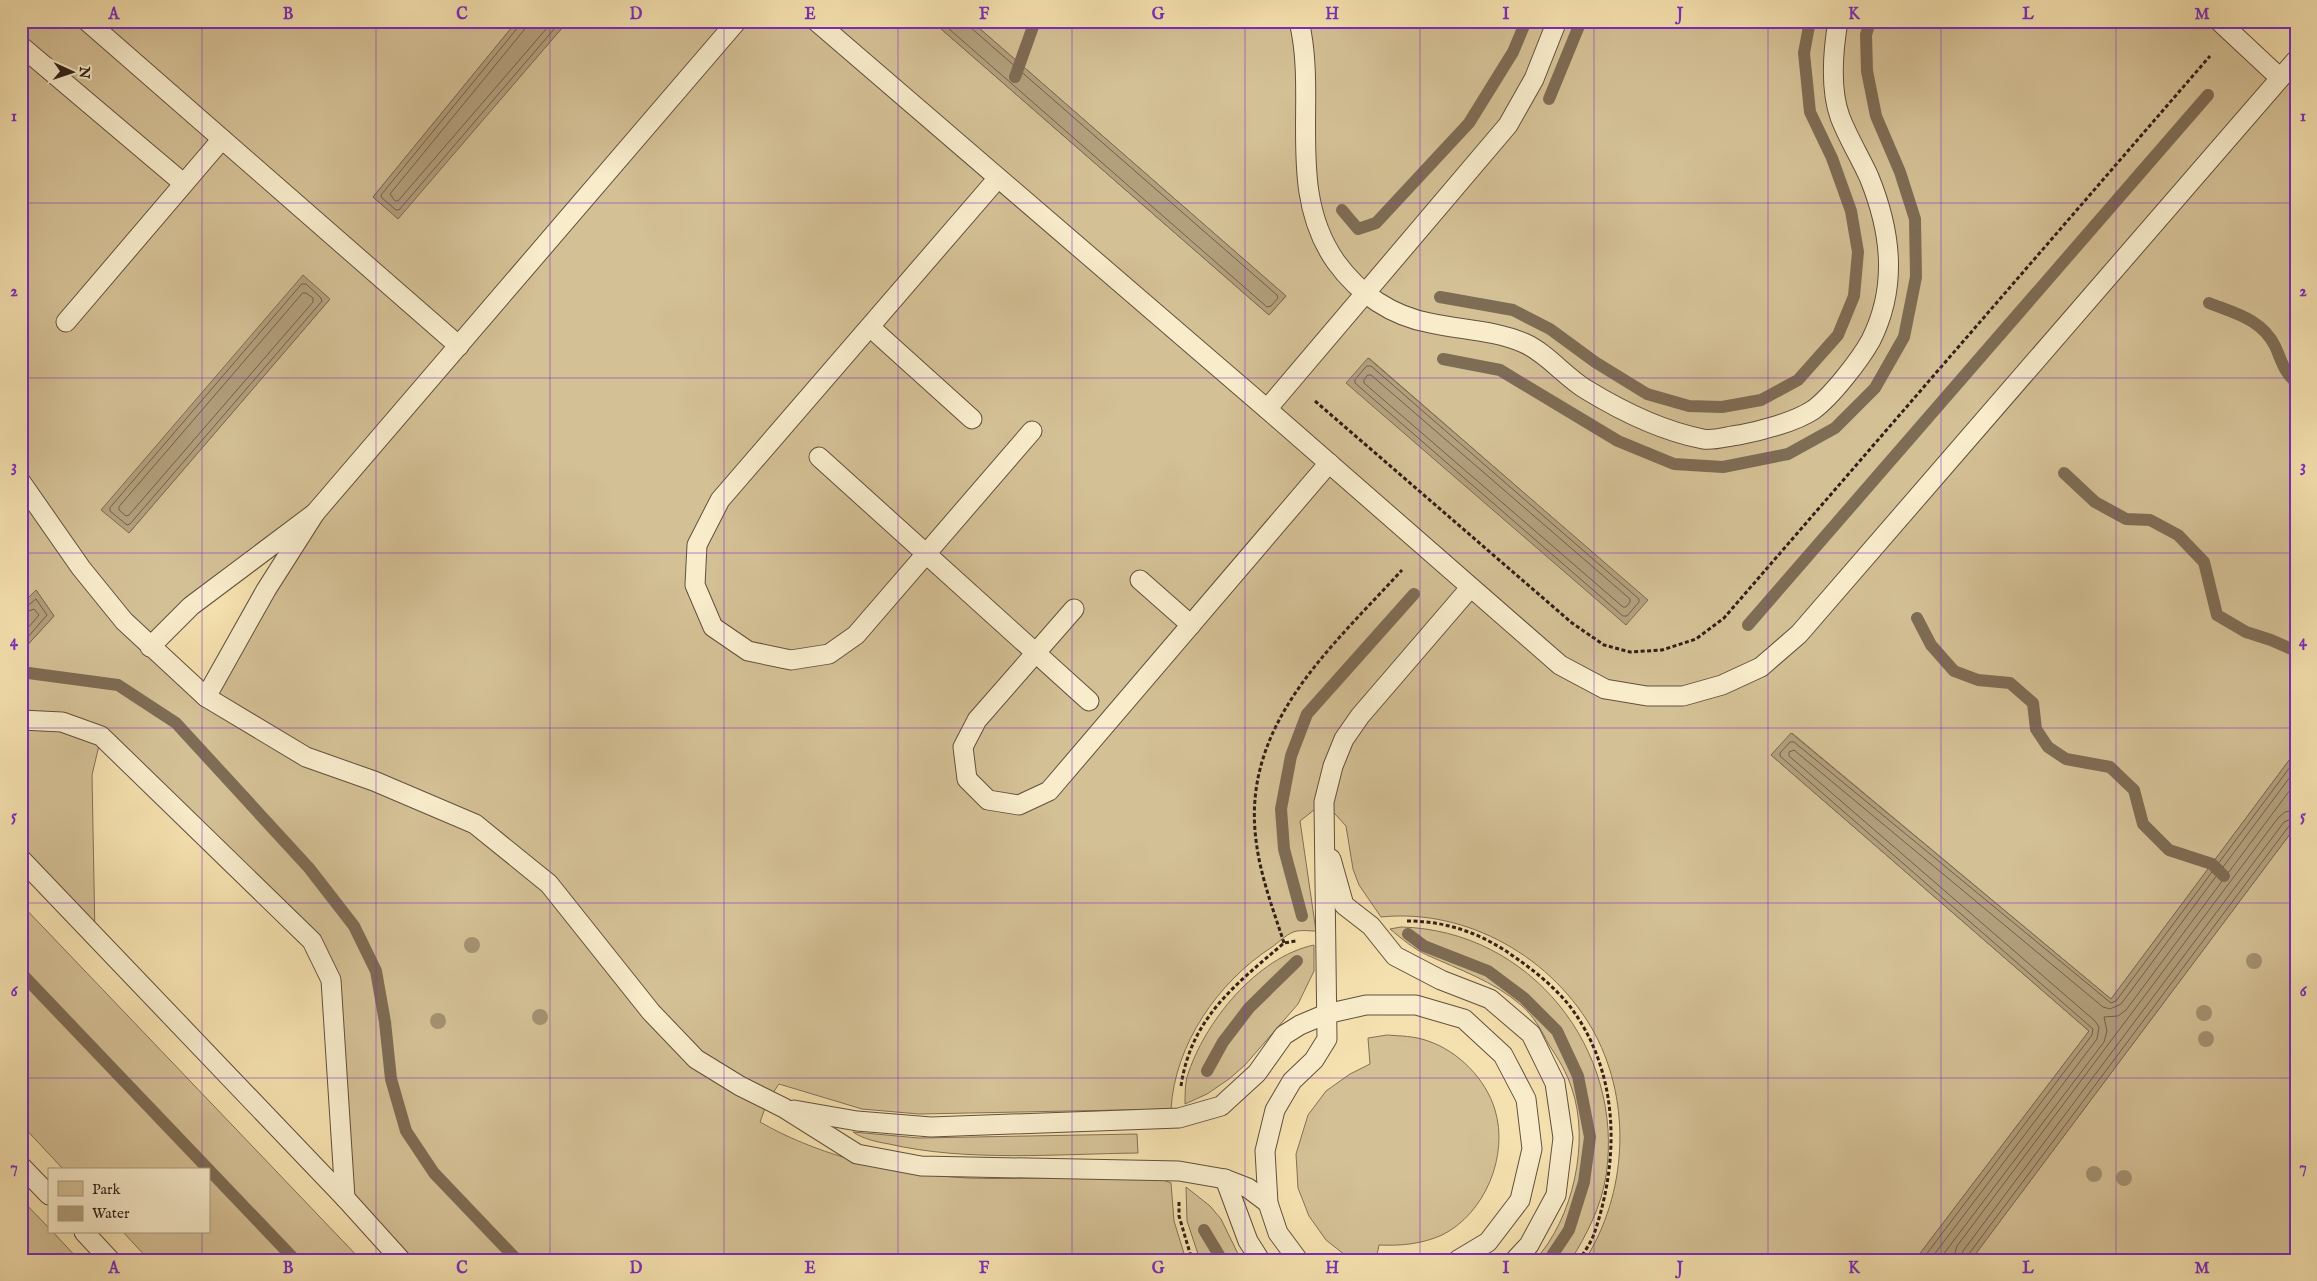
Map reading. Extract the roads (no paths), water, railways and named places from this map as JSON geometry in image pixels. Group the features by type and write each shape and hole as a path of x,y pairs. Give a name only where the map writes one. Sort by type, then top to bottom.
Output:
{"lane":[{"path":"87,21 459,346"},
{"path":"206,697 266,590 315,513 737,21"},
{"path":"816,21 1267,409 1560,665 1605,689 1647,696 1684,696 1722,685 1761,667 1799,634 2296,60"},
{"path":"1299,21 1305,46 1304,148 1308,188 1318,228 1336,262 1364,294 1398,314 1429,323 1492,332 1527,344 1584,389 1649,423 1706,440 1762,431 1812,410 1846,377 1871,340 1889,287 1886,228 1869,178 1839,115 1833,68 1838,21"},
{"path":"1267,409 1508,125 1534,79 1557,21"},
{"path":"2219,21 2280,78"},
{"path":"21,46 183,183"},
{"path":"66,322 222,139"},
{"path":"998,178 720,500 697,544 695,585 713,627 748,651 791,660 829,654 856,635 1032,431"},
{"path":"870,327 972,419"},
{"path":"819,457 1089,701"},
{"path":"1074,609 977,720 963,747 967,779 988,800 1019,805 1049,791 1329,463"},
{"path":"21,482 81,568 124,620 150,647 206,697 306,757 374,781 475,824 549,884 651,1012 696,1059 740,1086 784,1108 857,1154 921,1166 1179,1171 1225,1179 1248,1188 1268,1202"},
{"path":"150,647 191,606 315,513"},
{"path":"1140,580 1191,624"},
{"path":"1298,1260 1278,1233 1268,1202 1264,1151 1275,1110 1292,1082 1314,1060 1327,1039 1324,802 1332,766 1344,740 1360,716 1470,588"},
{"path":"21,720 62,722 101,736 312,941 331,980 345,1198"},
{"path":"1324,831 1344,905 1370,926 1395,956 1441,980 1490,998 1531,1034 1555,1083 1563,1138 1556,1195 1529,1245 1514,1260"},
{"path":"21,859 345,1198 401,1260"},
{"path":"784,1108 858,1121 932,1127 1179,1118 1221,1106 1257,1073 1284,1036 1300,1025 1326,1014 1366,1005 1416,1005 1464,1019 1503,1056 1526,1099 1532,1150 1520,1200 1488,1242 1458,1260"},
{"path":"21,1166 48,1194"},
{"path":"1225,1179 1248,1241 1260,1260"},
{"path":"86,1234 110,1260"}],"water":[{"path":"517,21 568,21 398,219 373,197"},
{"path":"932,21 971,21 1286,296 1269,315"},
{"path":"303,275 330,299 129,533 101,510"},
{"path":"1368,358 1648,600 1626,625 1346,383"},
{"path":"36,590 54,616 21,652 21,605"},
{"path":"1791,733 2111,999 2296,751 2296,826 1971,1260 1915,1260 2089,1031 1771,755"}],"waterway":[{"path":"1015,77 1035,21"},
{"path":"1342,210 1358,229 1376,223 1469,123 1513,52 1526,21"},
{"path":"1549,99 1581,21"},
{"path":"1440,297 1513,310 1550,329 1595,362 1647,394 1689,406 1722,407 1761,400 1798,380 1838,335 1854,296 1858,252 1851,211 1832,158 1810,112 1804,53 1810,21"},
{"path":"1443,359 1500,370 1618,441 1674,464 1723,467 1788,454 1835,428 1875,388 1904,337 1916,277 1915,219 1900,172 1876,116 1867,71 1866,35 1870,21"},
{"path":"1748,625 2208,95"},
{"path":"2209,303 2246,318 2263,329 2275,346 2286,370 2296,382"},
{"path":"2064,473 2095,502 2126,519 2150,520 2178,535 2204,562 2217,615 2246,632 2296,651"},
{"path":"1302,916 1284,849 1281,809 1291,756 1307,714 1414,594"},
{"path":"1917,618 1931,645 1954,671 1978,680 2010,683 2033,703 2036,729 2048,747 2066,759 2110,767 2134,790 2143,824 2169,850 2212,864 2224,876"},
{"path":"21,672 118,685 176,723 309,868 354,926 376,971 385,1022 391,1079 406,1131 434,1173 517,1260"},
{"path":"1408,934 1424,946 1488,971 1524,998 1557,1031 1578,1076 1590,1137 1584,1182 1569,1230 1549,1260"},
{"path":"1207,1071 1223,1042 1249,1008 1297,961"},
{"path":"21,973 207,1168"},
{"path":"210,1171 295,1260"},
{"path":"1204,1230 1222,1260"}]}
